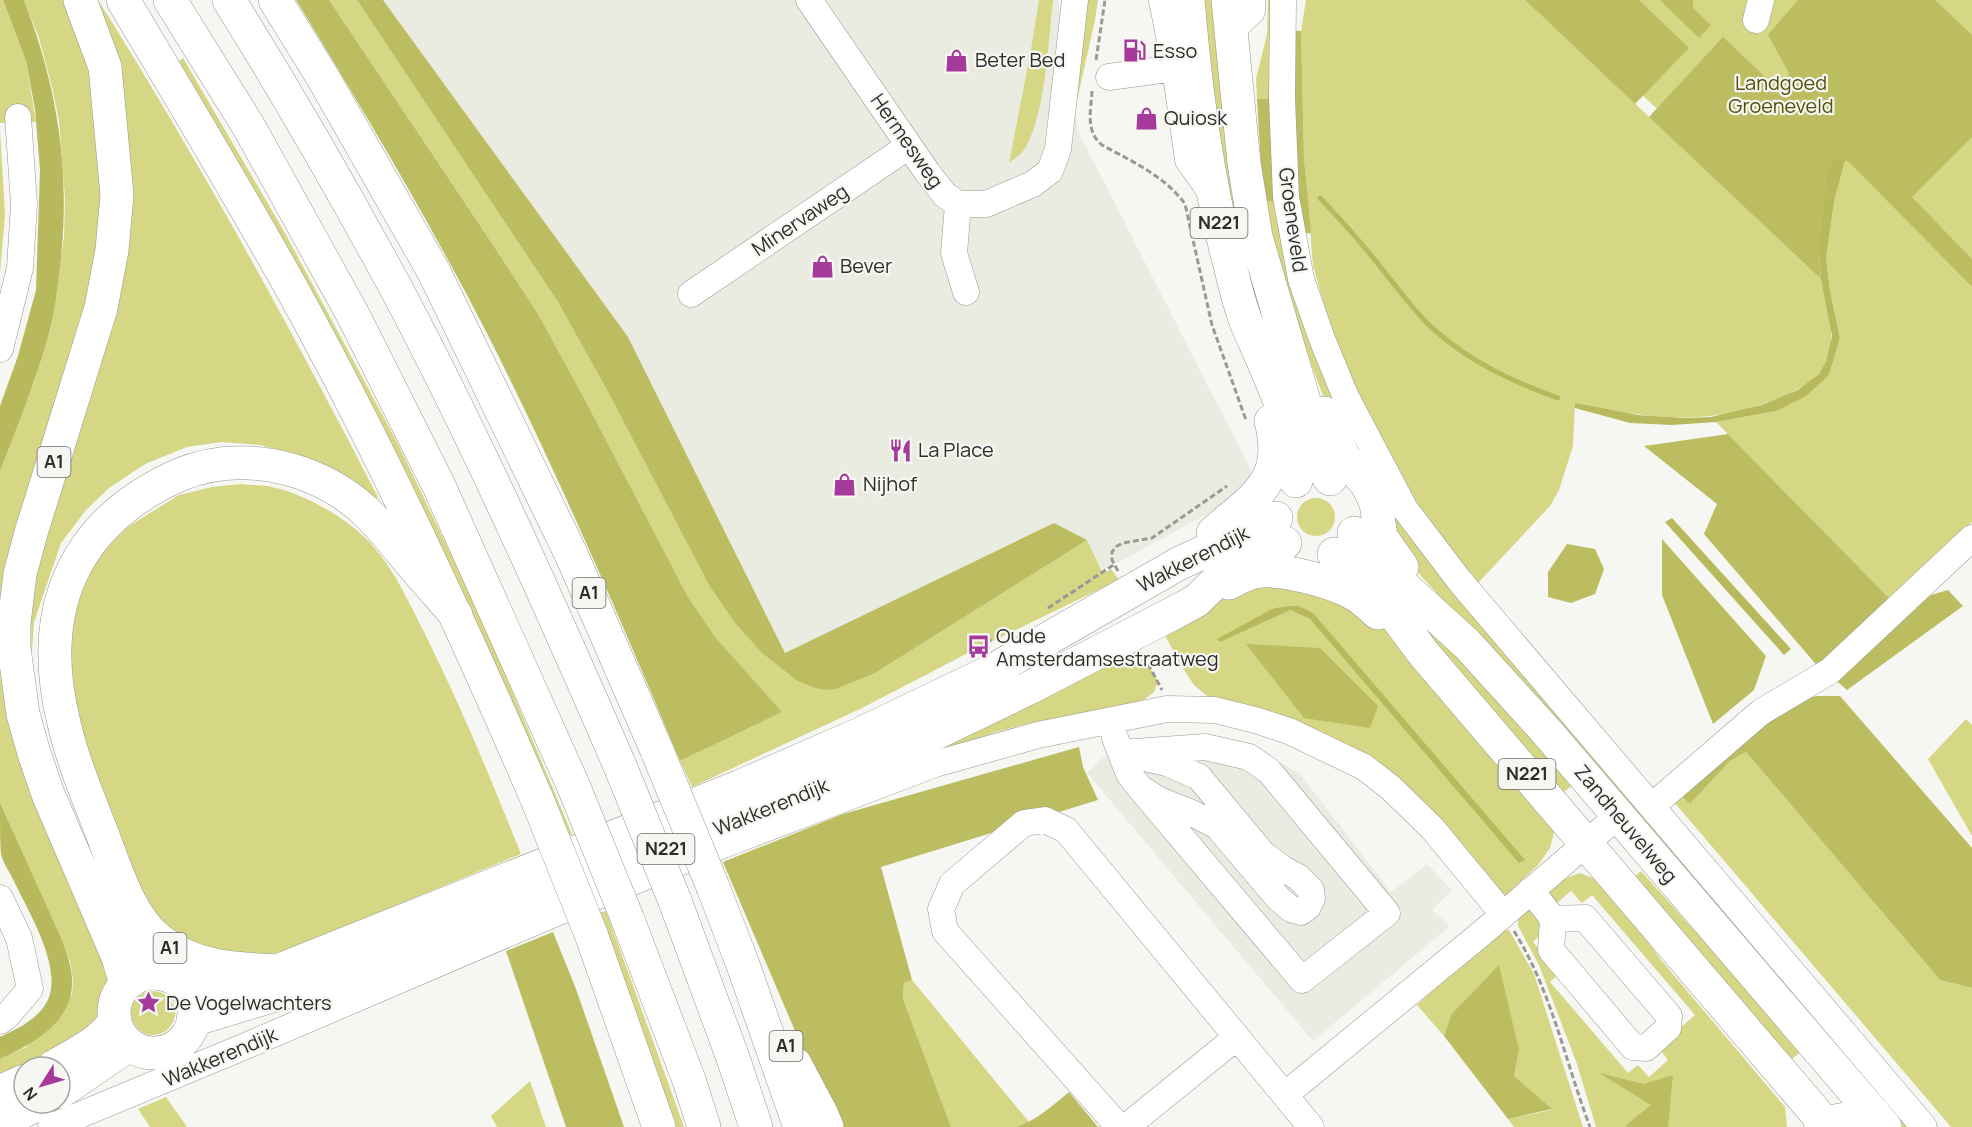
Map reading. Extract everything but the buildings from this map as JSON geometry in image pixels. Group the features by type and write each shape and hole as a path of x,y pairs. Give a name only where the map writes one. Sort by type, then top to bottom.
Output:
{"main road":[{"name":"A1","path":"80,0 105,67 117,195 112,250 101,308 20,574 14,623 14,648 23,714 48,794 118,957 140,978"},
{"name":"A1","path":"123,0 243,201 293,291 390,477 456,615 537,799 591,934 658,1127"},
{"path":"170,0 249,127 352,313 439,486 573,785 628,920 689,1080 704,1127"},
{"name":"A1","path":"230,0 291,100 397,291 487,469 566,641 620,766 675,901 756,1127"},
{"name":"A1","path":"275,0 322,76 434,272 571,554 658,753 712,887 743,965 800,1127"},
{"name":"N221","path":"1178,564 1248,506 1263,487 1276,454 1274,431 1218,221 1202,126 1188,0"},
{"name":"N221","path":"1228,0 1248,198 1262,260 1310,418 1321,465 1330,478 1343,486 1355,504 1357,519 1344,543 1353,567 1377,592 1424,654 1824,1126"},
{"name":"N221","path":"1280,314 1337,444 1348,465 1359,474 1376,503 1381,537 1400,564 1467,644"},
{"name":"N221","path":"1245,318 1288,426 1294,451 1296,481"},
{"name":"A1","path":"277,971 230,969 190,959 156,938 143,924 130,901 76,762 64,723 55,660 55,636 68,580 85,549 104,525 141,494 203,467 244,462 306,474 340,491 384,529 456,615"},
{"path":"1330,478 1320,476 1296,481 1282,496 1277,506 1280,530 1291,549 1308,557 1326,557 1344,543"},
{"name":"Wakkerendijk","path":"186,989 209,989 277,971 741,786 858,735 990,672 1122,578 1178,564 1280,530"},
{"name":"Wakkerendijk","path":"193,1020 295,989 365,971 870,765 1029,688 1196,601 1234,564 1276,545 1280,530"},
{"name":"Zandheuvelweg","path":"1344,543 1359,542 1391,575 1467,644 1619,815 1876,1123"},
{"name":"N221","path":"1196,601 1240,577 1264,571 1324,582 1356,596 1424,654"},
{"name":"A1","path":"130,901 133,933 139,948 140,978"},
{"name":"A1","path":"743,965 827,1127"},
{"path":"72,1055 111,1028 122,1033 137,1051 149,1054 172,1049 182,1042 193,1020 193,1008 186,989 174,978 163,974 140,978 117,998 114,1008 122,1033 123,1049 72,1084"},
{"path":"1824,1126 1876,1123"}],"street":[{"name":"Hermesweg","path":"809,0 909,146 945,195 958,204 954,253 966,292"},
{"path":"958,204 986,204 1033,184 1050,171 1058,149 1075,0"},
{"path":"1162,0 1175,68 1188,160 1214,196"},
{"path":"1230,32 1252,11 1252,0"},
{"name":"Groeneveld","path":"1283,0 1282,98 1286,197 1301,279 1345,395 1405,509 1459,580 1652,806"},
{"path":"1099,78 1175,68"},
{"path":"0,349 20,268 24,204 18,117"},
{"name":"Minervaweg","path":"691,294 909,146"},
{"path":"1652,806 1761,712 1830,671 1972,538"},
{"path":"1167,709 1215,710 1255,720 1289,731 1364,767 1391,788 1432,828 1503,914"},
{"name":"Wakkerendijk","path":"51,1127 549,916 935,764 1038,735 1167,709"},
{"path":"1110,720 1121,753 1129,774 1302,980 1387,913 1269,771 1249,757 1205,747 1121,753"},
{"path":"1121,753 1167,763 1199,777 1263,854 1283,869 1299,877 1311,890 1312,898 1308,907 1301,912 1291,909 1279,899 1217,826 1159,800 1140,788"},
{"name":"Zandheuvelweg","path":"1652,806 1924,1127"},
{"path":"1286,1094 1619,815"},
{"path":"1119,1127 945,931 940,909 952,884 1024,823 1046,820 1066,830 1311,1127"},
{"path":"1531,890 1553,920 1551,950 1633,1047 1646,1048 1668,1028 1669,1016 1585,918 1553,920"},
{"path":"0,898 19,938 30,989 0,1021"},
{"path":"1126,1127 1236,1037"}],"path":[{"path":"1106,0 1099,78 1090,126 1095,139 1101,145 1151,172 1185,204 1212,325 1249,428"},
{"path":"1040,612 1122,578 1112,560 1112,552 1117,546 1152,538 1229,485"},
{"path":"1132,634 1164,693 1167,709"},
{"path":"978,647 996,638"},
{"path":"1503,914 1529,956 1553,1014 1590,1127"}],"shaded area":[{"path":"3,0 24,0 36,33 46,66 59,131 64,198 60,267 50,330 33,384 0,471 0,406 18,356 36,290 40,170 35,109 26,61"},
{"path":"313,0 1058,0 1078,131 1259,486 865,700 717,768"},
{"path":"1835,157 1845,160 1834,201 1826,257 1830,291 1840,338 1829,375 1806,396 1776,411 1716,422 1672,425 1630,423 1575,408 1575,403 1638,415 1711,417 1762,405 1798,390 1819,374 1826,362 1832,336 1819,257 1827,172"},
{"path":"1672,518 1791,649 1784,655 1665,522"},
{"path":"1299,606 1313,613 1525,860 1519,863 1310,619 1290,610 1220,642 1217,639 1274,608"},
{"path":"1117,744 1263,754 1299,773 1391,892 1427,864 1452,890 1432,910 1450,926 1313,1041 1087,773"},
{"path":"0,803 61,938 72,978 67,1007 59,1019 38,1038 0,1059 0,1037 29,1022 41,1011 49,997 51,984 47,953 41,937 1,854"}],"green space":[{"path":"0,0 3,0 26,61 36,122 0,123"},
{"path":"24,0 66,0 86,54 98,108 103,241 2,614 111,979 100,1016 93,1025 52,1055 12,1055 12,1076 0,1085 0,1059 26,1047 72,994 73,979 70,961 0,803 0,471 34,382 51,328 64,237 65,198 59,121 39,38"},
{"path":"91,0 98,0 209,184 379,499 305,457 260,445 221,442 187,447 145,464 109,488 86,510 61,543 34,622 31,664 24,614 109,324"},
{"path":"296,0 329,0 538,314 688,597 715,637 782,712 680,761 592,557 498,355 401,176"},
{"path":"329,0 357,0 558,302 606,388 709,585 734,622 762,653 796,680 827,690 836,689 875,673 1087,540 1103,574 1111,569 1119,580 964,655 862,708 692,787 680,761 782,712 715,637 688,597 538,314"},
{"path":"357,0 383,0 628,337 785,653 1054,523 1087,540 875,673 836,689 827,690 796,680 762,653 734,622 709,585 606,388 558,302"},
{"path":"1039,0 1053,0 1042,95 1033,132 1026,147 1009,163 1031,50"},
{"path":"1083,0 1098,0 1073,118"},
{"path":"1198,0 1220,0 1286,403 1236,252"},
{"path":"1268,0 1276,0 1275,98 1257,99 1256,79 1267,34"},
{"path":"1306,0 1525,0 1821,279 1831,333 1829,354 1822,370 1807,384 1788,394 1755,407 1704,417 1655,416 1575,404 1573,446 1559,490 1550,506 1478,583 1437,535 1410,497 1363,409 1328,320 1313,265 1304,158 1301,31"},
{"path":"1525,0 1639,0 1689,48 1635,104"},
{"path":"1538,0 1972,0 1972,259 1924,210 1912,226 1972,287 1972,522 1891,600 1716,422 1776,411 1829,375 1840,338 1827,264"},
{"path":"1660,0 1693,0 1693,8 1711,25 1699,38"},
{"name":"Landgoed Groeneveld","path":"1798,0 1935,0 1972,35 1972,137 1912,197 1972,259 1972,287 1849,162 1835,157 1819,257 1821,279 1649,117 1723,37 1781,92 1789,73 1768,35"},
{"path":"1288,30 1301,31 1304,158 1311,233 1298,234"},
{"path":"183,58 285,233 398,444 481,617 572,834 561,838 175,65"},
{"path":"1275,98 1280,202 1263,201 1257,99"},
{"path":"0,131 5,215 0,273"},
{"path":"1263,201 1280,202 1356,431 1914,1127 1897,1127 1554,723 1394,546 1330,414 1287,301"},
{"path":"1728,434 1891,600 1820,669 1704,534 1717,504 1644,446"},
{"path":"240,484 281,489 324,508 352,526 381,556 401,588 437,659 475,742 521,854 295,947 262,957 212,956 167,932 146,905 90,768 68,670 77,593 101,553 129,526 179,495 212,487"},
{"path":"1316,498 1330,503 1335,517 1330,531 1316,536 1302,531 1297,517 1302,503"},
{"path":"1662,539 1766,656 1754,690 1713,724 1662,595"},
{"path":"1567,544 1595,549 1604,569 1595,594 1571,603 1548,597 1548,572"},
{"path":"1251,581 1325,591 1396,635 1555,829 1550,848 1538,865 1502,899 1361,753 1325,733 1292,721 1226,704 1207,696 1194,685 1160,626","holes":["1299,606 1525,860 1310,619 1290,610 1261,616 1274,608"]},
{"path":"1948,590 1963,606 1847,690 1832,677 1924,597"},
{"path":"1405,596 1578,781 1560,795 1395,606"},
{"path":"1131,643 1158,681 1154,692 1140,703 995,732 841,792"},
{"path":"1246,644 1320,648 1378,706 1370,728 1304,718"},
{"path":"1817,696 1840,696 1972,848 1972,988 1940,980 1746,752 1730,761 1690,804 1677,792 1799,700"},
{"path":"1966,719 1972,725 1972,836 1928,759"},
{"path":"1079,747 1083,767 1098,800 881,867 912,980 904,983 903,999 951,1127 836,1127 723,862 843,814"},
{"path":"1746,752 1940,980 1972,988 1972,1127 1951,1127 1674,802 1677,792 1690,804 1730,761"},
{"path":"1641,871 1692,928 1749,984 1805,1048 1786,1064 1629,881"},
{"path":"1580,873 1607,884 1661,960 1785,1107 1787,1127 1596,1127 1577,1064 1539,965 1518,926 1518,918 1529,908 1536,908 1544,931 1533,942 1560,973 1550,982 1628,1073 1638,1065 1649,1077 1668,1060 1658,1047 1695,1015 1592,895 1582,903 1571,891 1551,908 1546,895 1559,881"},
{"path":"606,911 684,1127 671,1127 595,914"},
{"path":"1509,930 1534,974 1583,1127 1514,1127 1508,1119 1551,1110 1514,1076 1519,1050 1451,1015 1444,1036 1417,1005 1499,931"},
{"path":"553,932 576,989 624,1127 566,1127 506,951"},
{"path":"1499,965 1519,1050 1514,1076 1552,1109 1508,1119 1444,1036 1451,1015"},
{"path":"912,980 1029,1122 1015,1127 951,1127 903,999 904,983"},
{"path":"153,991 168,998 175,1013 168,1028 153,1035 138,1028 131,1013 138,998"},
{"path":"1599,1073 1644,1084 1673,1075 1668,1127 1628,1127 1626,1125 1651,1105"},
{"path":"530,1081 546,1127 497,1127 491,1116"},
{"path":"1069,1092 1098,1127 1015,1127 1037,1117"},
{"path":"166,1097 187,1127 150,1127 138,1109"}],"waterway":[{"path":"1320,198 1362,244 1417,312 1438,333 1480,363 1558,398"}],"place":[{"name":"Esso","path":"1135,51"},
{"name":"Beter Bed","path":"957,60"},
{"name":"Quiosk","path":"1146,118"},
{"name":"Bever","path":"822,266"},
{"name":"La Place","path":"900,450"},
{"name":"Nijhof","path":"845,484"},
{"name":"Oude Amsterdamsestraatweg","path":"978,647"},
{"name":"De Vogelwachters","path":"148,1003"}]}
